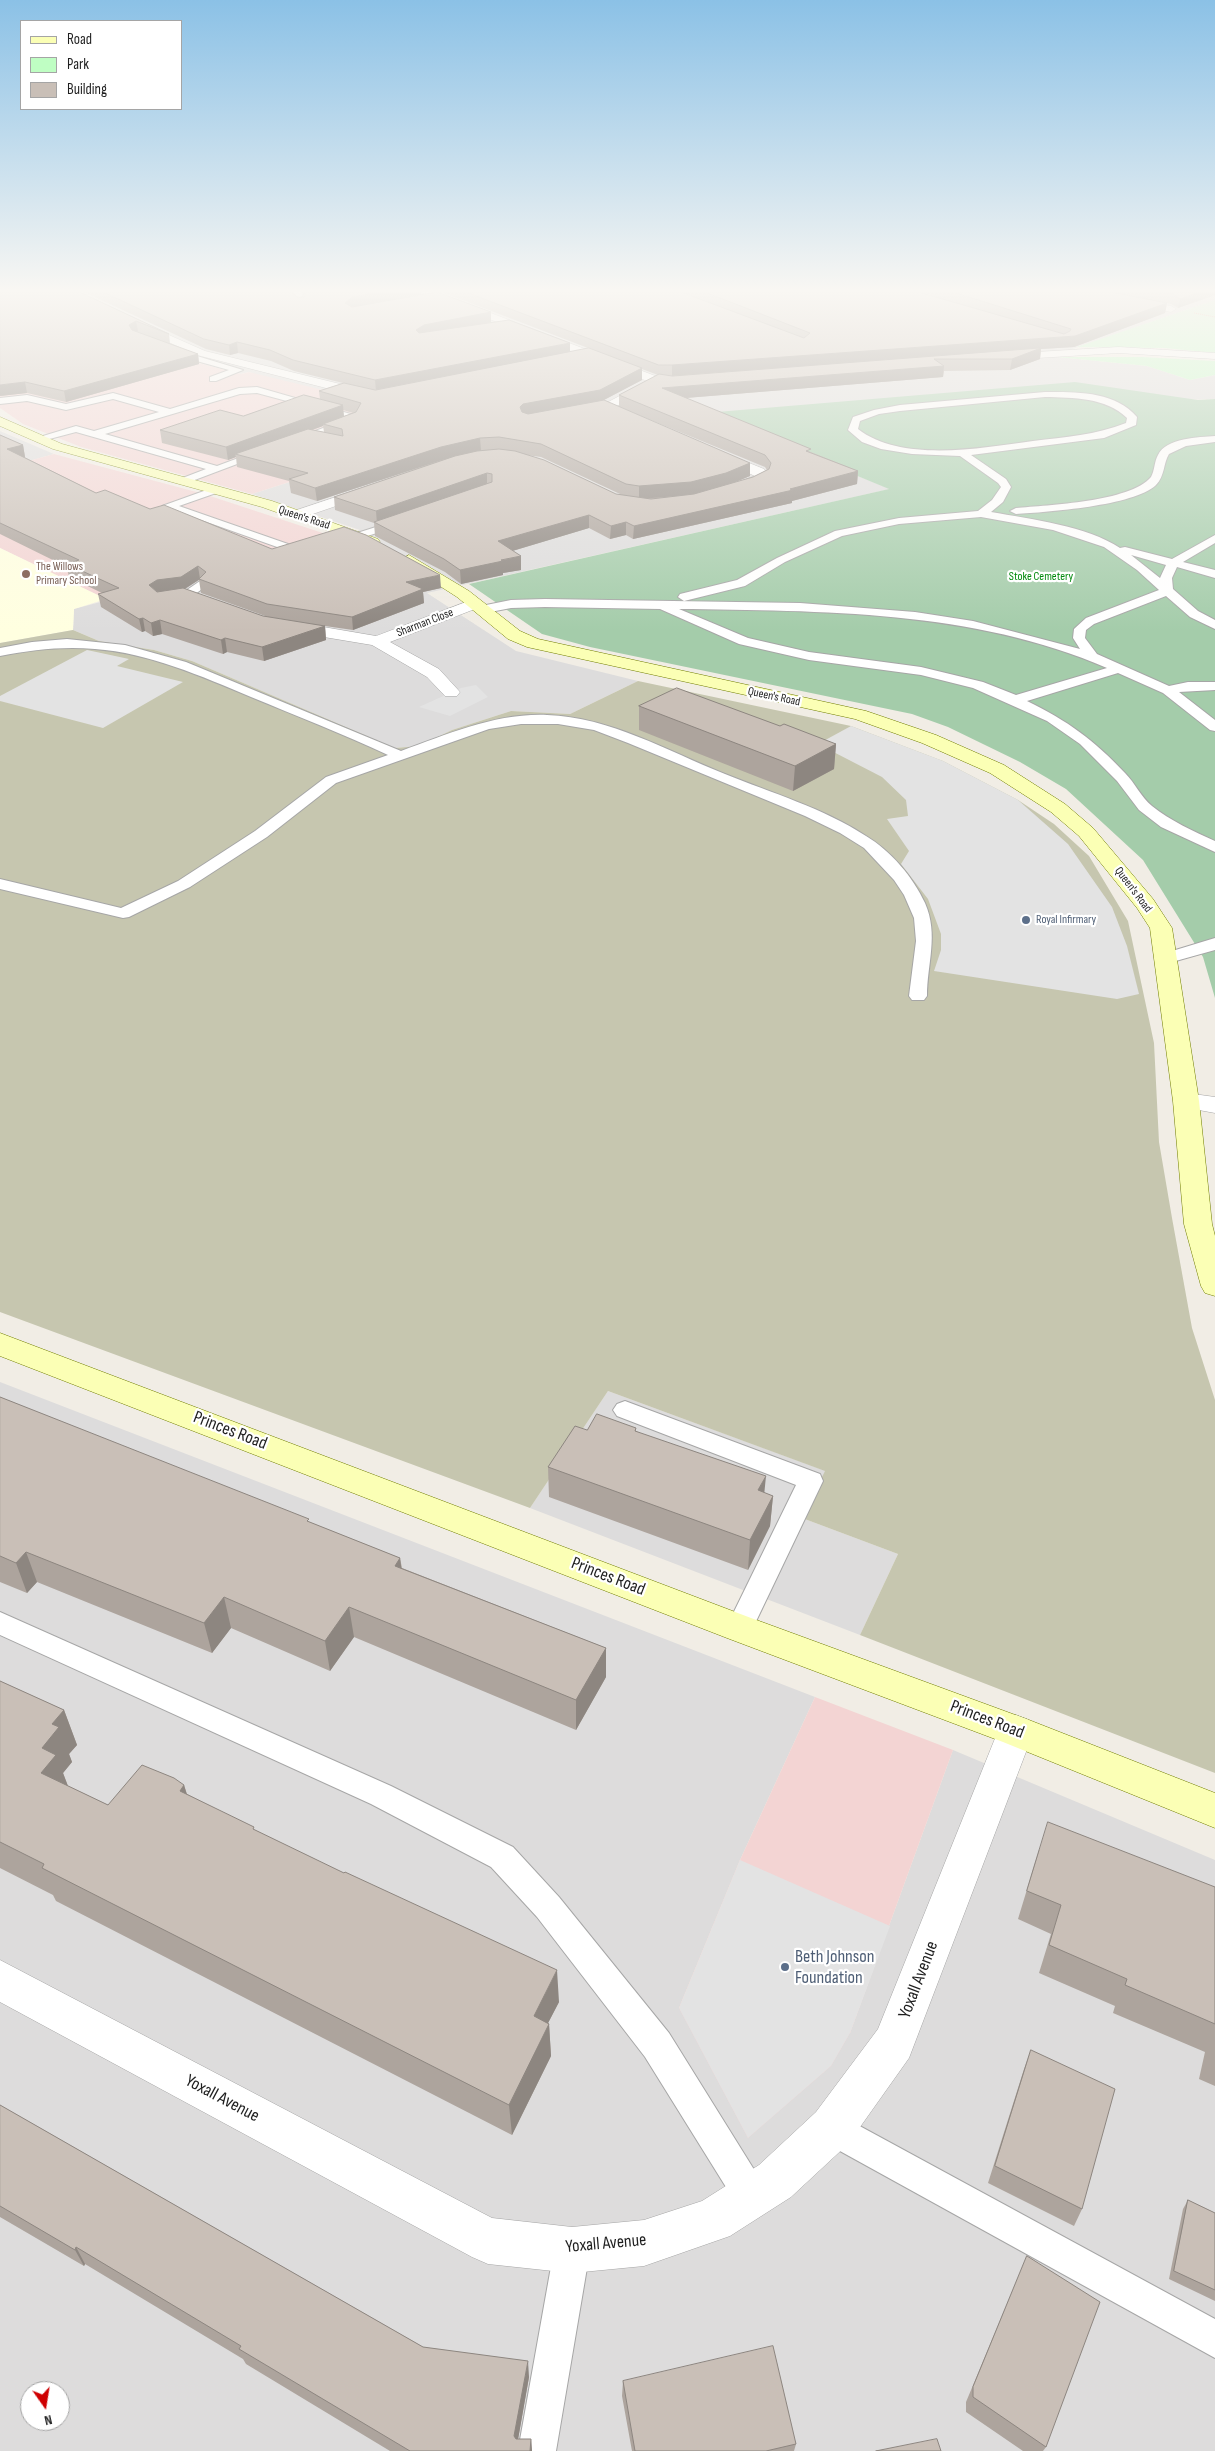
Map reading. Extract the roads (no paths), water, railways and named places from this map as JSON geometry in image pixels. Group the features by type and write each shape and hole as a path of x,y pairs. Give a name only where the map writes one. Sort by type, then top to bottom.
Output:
{"street":[{"path":"609,403 600,408 650,426"},
{"name":"Queen's Road","path":"0,421 38,440 296,514 358,536 391,550 463,594 514,635 533,643 860,715 929,739 997,768 1058,808 1086,832 1110,858 1161,928 1186,1102 1198,1224 1215,1286"},
{"path":"705,449 759,472 762,477 745,486 719,493"},
{"path":"296,514 386,484"},
{"name":"Sharman Close","path":"377,641 477,607"},
{"name":"Sharman Close","path":"275,624 377,641 441,672 452,692"},
{"path":"1186,1102 1215,1105"},
{"name":"Princes Road","path":"0,1344 739,1628 1016,1731 1215,1811"},
{"name":"Yoxall Avenue","path":"0,1980 488,2242 572,2250 644,2243 714,2220 775,2182 832,2128 894,2043 1016,1731"}],"lane":[{"path":"50,403 66,407 81,403"},
{"path":"140,403 171,412"},
{"path":"96,434 199,403"},
{"path":"184,481 353,422 356,417 306,403"},
{"path":"953,403 864,415 853,424 853,430 857,435 881,446 929,453 962,453 1104,435 1125,429 1133,421 1130,413 1109,403"},
{"path":"38,440 76,429 217,468"},
{"path":"309,437 324,441"},
{"path":"654,604 741,583 781,560 839,533 899,521 1079,507 1108,501 1150,484 1158,476 1162,454 1168,449 1182,444 1215,439"},
{"path":"962,453 1002,481 1006,487 1003,495 989,509 980,514"},
{"path":"215,490 168,506 284,546"},
{"path":"980,514 1055,527 1108,545 1215,574"},
{"path":"358,536 410,520"},
{"path":"1167,591 1166,578 1173,563 1215,538"},
{"path":"1108,545 1124,554 1194,614 1215,625"},
{"path":"1092,657 1079,638 1080,629 1090,621 1167,591"},
{"path":"159,599 198,594"},
{"path":"477,607 512,604 800,607 915,616 973,625 1040,640 1092,657 1168,690 1215,727"},
{"path":"654,604 744,641 809,656 921,672 978,685 1014,700 1052,718 1085,741 1122,778 1144,807 1166,824 1215,847"},
{"path":"0,652 38,645 66,644 143,653 184,665 356,735 399,755"},
{"path":"1014,700 1119,669"},
{"path":"1168,690 1188,686 1215,686"},
{"path":"0,884 123,913 184,884 261,834 331,780 485,726 510,720 540,718 563,720 606,730 840,828 877,851 905,882 917,903 926,929 926,949 917,978 918,996"},
{"path":"1165,959 1213,946 1215,943"},
{"path":"625,1410 811,1481 739,1628"},
{"path":"0,1623 381,1795 502,1858 548,1907 657,2045 751,2196"},
{"path":"832,2128 1215,2339"},
{"path":"538,2451 572,2250"}],"place":[{"name":"The Willows Primary School","path":"26,574"},
{"name":"Royal Infirmary","path":"1026,920"},
{"name":"Beth Johnson Foundation","path":"785,1967"}],"park label":[{"name":"Stoke Cemetery","path":"1041,577"}]}
